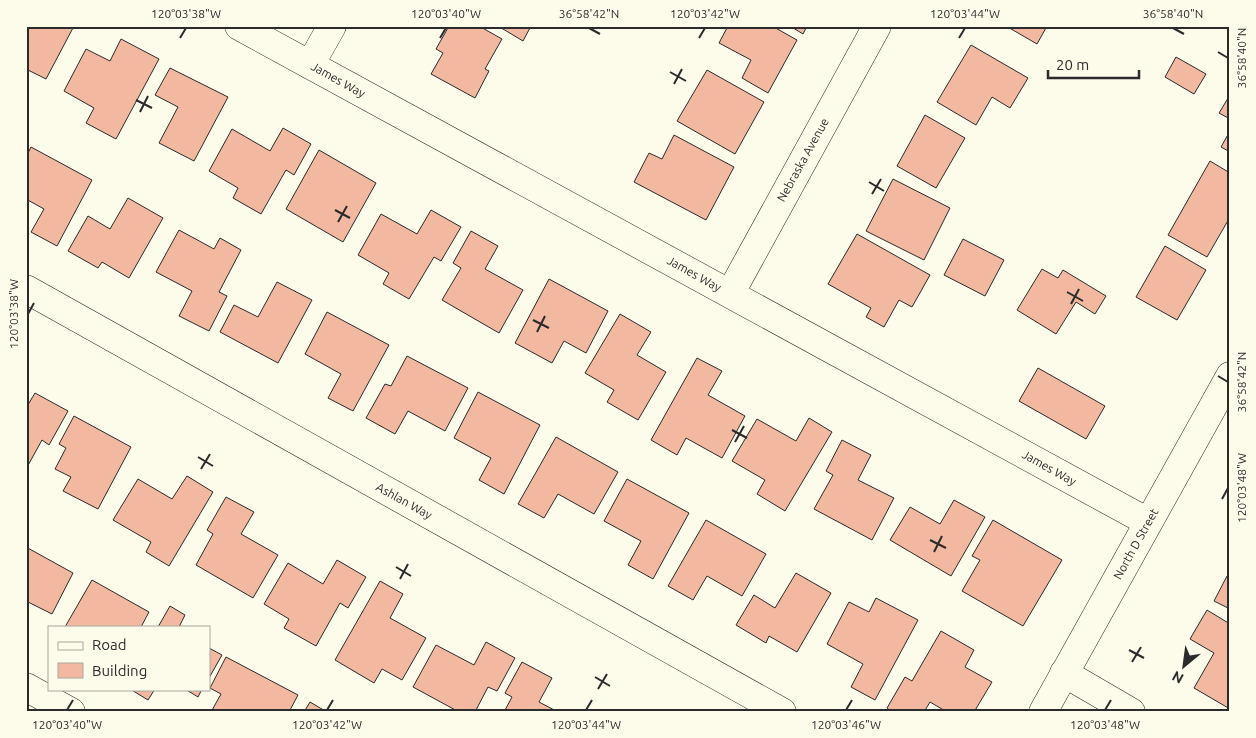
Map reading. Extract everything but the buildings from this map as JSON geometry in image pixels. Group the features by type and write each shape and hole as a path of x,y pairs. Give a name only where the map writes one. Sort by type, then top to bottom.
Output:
{"street":[{"name":"James Way","path":"239,26 1148,522"},
{"path":"310,65 332,26"},
{"name":"Nebraska Avenue","path":"730,294 877,26"},
{"name":"Ashlan Way","path":"26,289 782,712"},
{"name":"North D Street","path":"1043,712 1230,376"},
{"path":"1064,674 1131,712"},
{"path":"26,686 71,712"}]}
